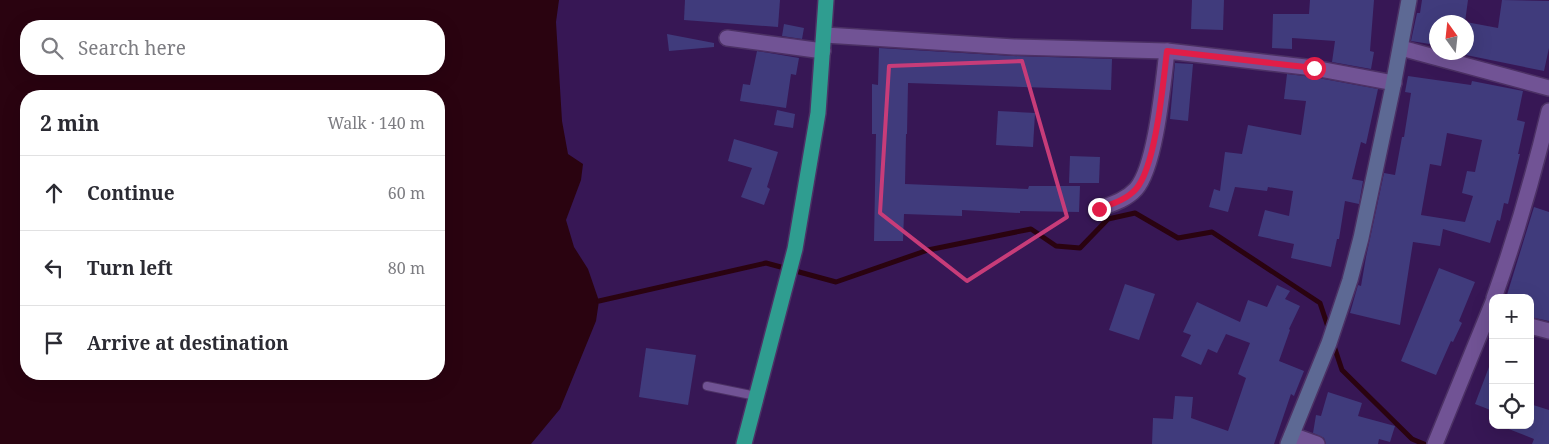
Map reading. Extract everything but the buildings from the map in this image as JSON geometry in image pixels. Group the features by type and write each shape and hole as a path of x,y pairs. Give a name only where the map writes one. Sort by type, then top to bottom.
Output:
{"highway":[{"path":"744,444 795,249 814,140 825,35 826,0"}],"street":[{"path":"1317,444 1290,439 1341,311 1361,238 1394,83 1409,0"},
{"path":"825,35 1014,47 1167,51 1314,68 1394,83"},
{"path":"727,38 823,51"},
{"path":"1401,48 1549,88"},
{"path":"1099,209 1126,197 1136,188 1146,171 1160,104 1167,51"},
{"path":"1496,294 1537,162 1549,111"},
{"path":"1437,438 1489,313"},
{"path":"1534,327 1549,331"}],"lane":[{"path":"707,386 756,396"}],"highlighted area":[{"path":"1022,61 1067,217 967,281 880,213 889,66"}],"shaded area":[{"path":"0,0 559,0 556,22 562,121 568,154 583,164 581,180 566,220 574,247 588,269 599,301 596,321 560,409 531,444 0,444"}],"waterway":[{"path":"599,301 766,263 836,282 928,250 1031,229 1056,246 1080,248 1108,219 1135,213 1178,238 1212,232 1320,303 1329,330"},
{"path":"1333,343 1342,370 1412,439 1424,444"}],"route":[{"path":"1099,209 1126,197 1136,188 1144,176 1148,166 1160,104 1167,51 1314,68"}]}
